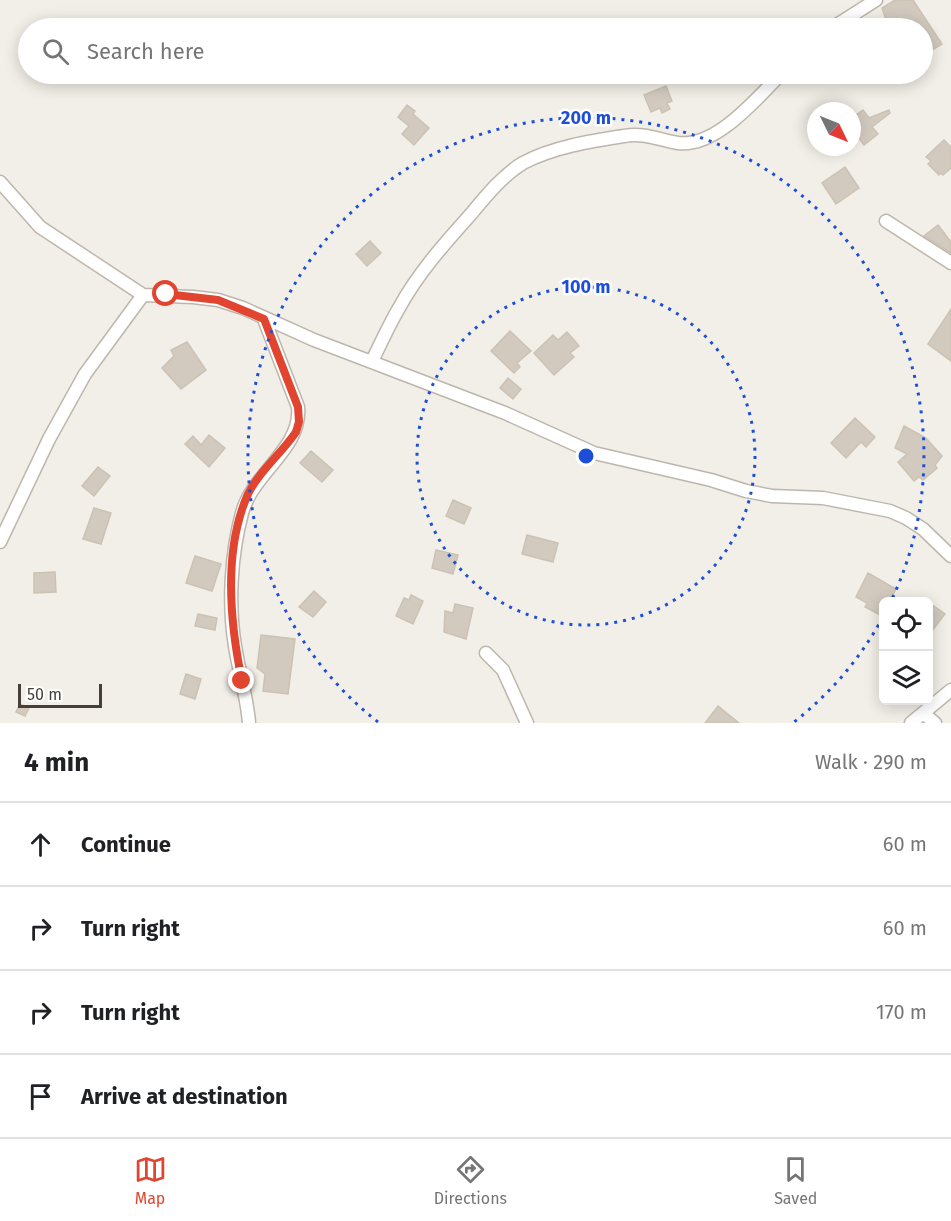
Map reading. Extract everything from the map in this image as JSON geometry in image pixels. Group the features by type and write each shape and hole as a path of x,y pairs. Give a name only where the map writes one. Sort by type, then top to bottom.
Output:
{"street":[{"path":"848,18 876,0"},
{"path":"372,361 399,306 433,258 483,200 523,164 554,152 630,135 649,135 680,143 703,138 724,127 770,84"},
{"path":"0,182 40,226 143,296 166,294 218,300 314,340 505,413 594,453 711,480 746,491 772,496 823,498 890,511 906,518 951,556"},
{"path":"886,221 951,263"},
{"path":"0,542 49,439 85,374 143,296"},
{"path":"249,723 234,644 232,593 235,543 249,493 288,444 299,422 298,407 264,319"},
{"path":"486,653 503,670 527,723"},
{"path":"911,723 951,690"},
{"path":"923,713 935,723"}],"building":[{"path":"895,0 913,0 925,18 886,18 882,8"},
{"path":"933,30 942,44 933,49"},
{"path":"666,86 672,101 667,103 670,109 662,113 660,108 651,112 644,95"},
{"path":"407,105 415,111 413,114 429,128 414,145 402,134 409,126 398,117"},
{"path":"863,110 869,118 889,110 890,113 872,127 878,134 864,145 861,141 861,111"},
{"path":"944,140 951,147 951,168 943,175 941,173 939,175 928,164 931,161 926,157"},
{"path":"845,167 859,188 836,204 822,183"},
{"path":"938,225 951,242 951,253 924,236"},
{"path":"370,241 381,253 367,266 356,254"},
{"path":"951,309 951,361 928,344"},
{"path":"510,331 531,351 517,363 520,367 514,373 491,351"},
{"path":"567,332 579,346 570,353 574,357 554,375 534,353 553,335 558,340"},
{"path":"187,342 206,370 181,389 162,368 174,356 171,350"},
{"path":"508,378 521,389 513,399 500,388"},
{"path":"855,418 875,437 866,447 861,442 846,458 831,443"},
{"path":"904,426 926,438 942,456 935,465 937,468 923,480 919,477 914,481 898,462 907,454 895,448"},
{"path":"209,435 225,448 209,467 185,444 193,436 201,445"},
{"path":"311,451 333,470 322,482 300,463"},
{"path":"98,467 110,476 94,496 82,486"},
{"path":"453,500 471,508 464,524 446,516"},
{"path":"94,508 111,513 101,544 83,539"},
{"path":"527,535 558,543 553,562 522,554"},
{"path":"436,550 458,555 453,574 432,568"},
{"path":"195,556 221,564 212,591 186,583"},
{"path":"55,572 56,592 34,593 34,573"},
{"path":"868,573 896,589 892,597 879,597 879,614 865,607 867,603 856,597"},
{"path":"314,591 326,602 313,617 299,607"},
{"path":"411,595 423,601 413,624 396,616 404,598 409,600"},
{"path":"455,604 473,608 466,639 444,632 445,611 453,613"},
{"path":"933,606 945,614 933,630"},
{"path":"198,614 217,618 215,630 195,626"},
{"path":"261,635 295,639 288,694 263,691 265,674 257,668"},
{"path":"186,674 201,679 195,699 180,694"},
{"path":"20,704 29,708 25,716 16,712"},
{"path":"718,706 739,723 705,723"}],"route":[{"path":"166,294 218,300 243,308 264,319 278,349 298,407 299,422 296,432 249,493 235,543 232,593 234,644 242,681"}]}
